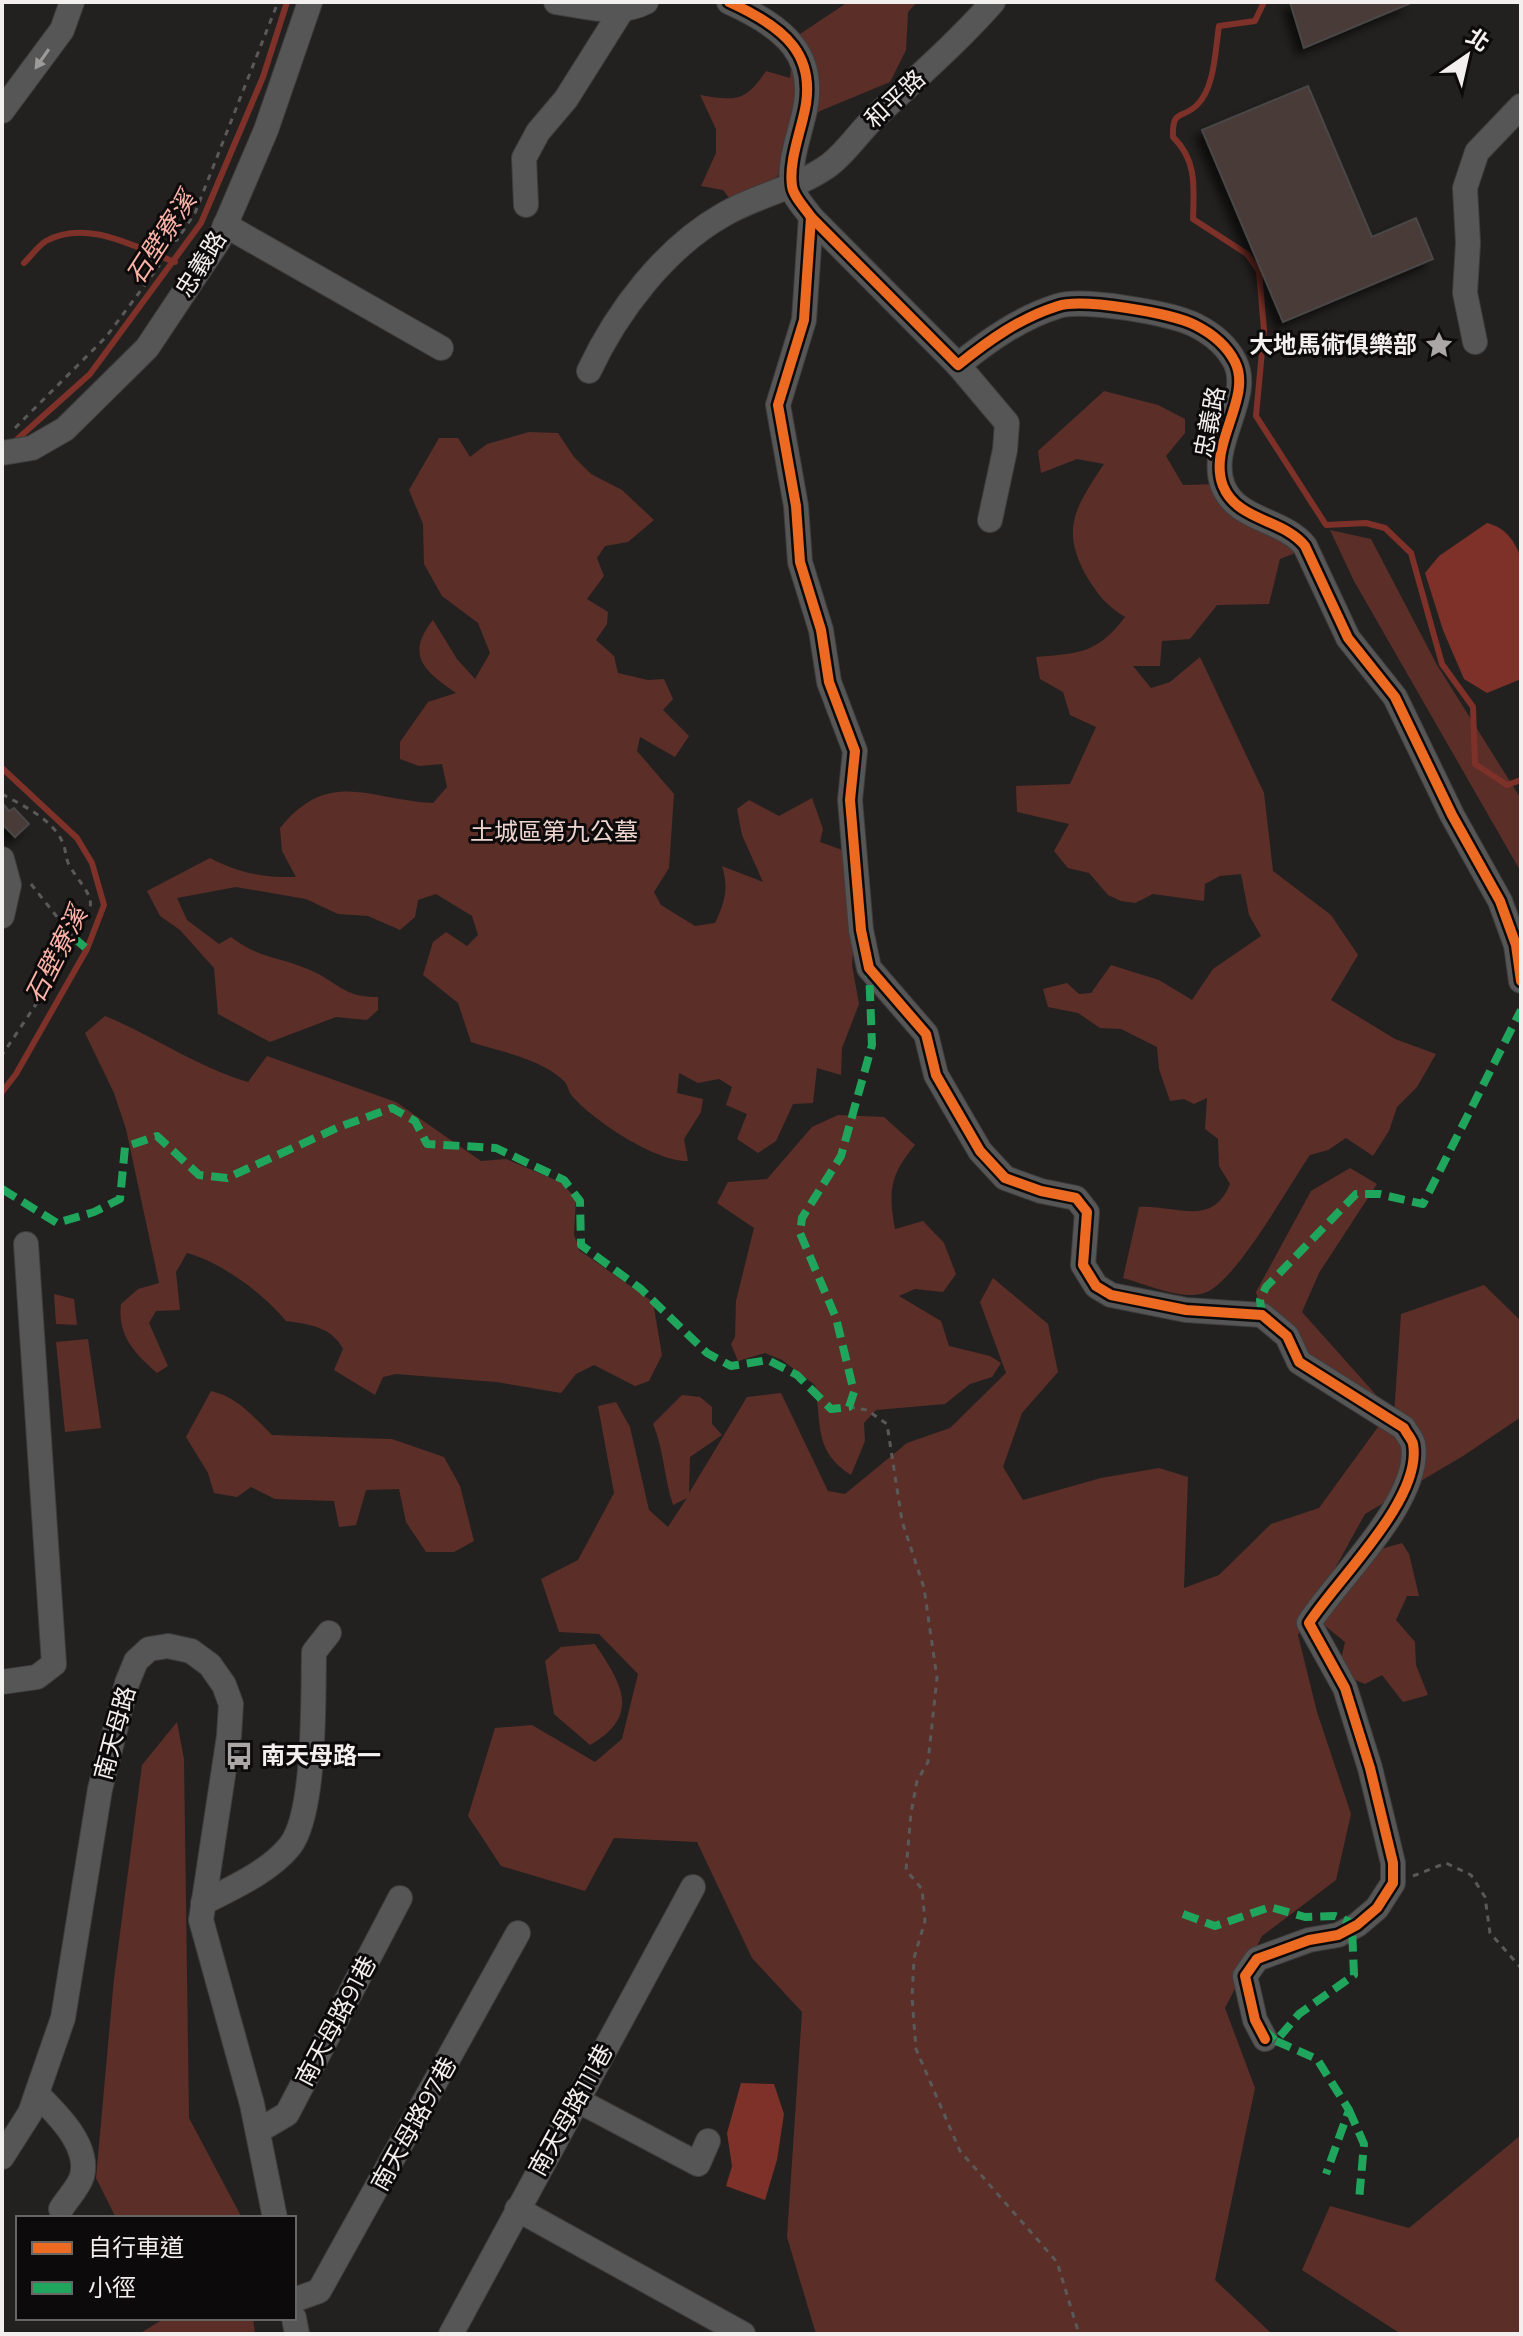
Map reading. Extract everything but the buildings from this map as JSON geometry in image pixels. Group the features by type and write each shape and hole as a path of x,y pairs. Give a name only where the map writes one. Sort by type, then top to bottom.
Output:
{"street":[{"path":"2,111 62,30 72,2"},
{"name":"忠義路","path":"2,453 32,448 65,429 132,366 219,240 266,130 310,2"},
{"path":"556,2 622,10 646,2"},
{"path":"729,2 784,36 800,51 807,73 808,96 796,143 791,188 811,217 958,365 1007,423 1005,450 990,520"},
{"name":"和平路","path":"589,371 607,333 672,253 723,214 791,188 831,164 872,120 960,39 993,2"},
{"path":"526,205 524,158 622,10"},
{"path":"1475,342 1465,293 1468,243 1465,188 1477,152 1521,106"},
{"path":"811,217 804,320 778,405 796,506 800,562 821,630 829,682 855,751 850,800 861,930 869,968 926,1034 936,1075 980,1151 1005,1178 1041,1191 1076,1198 1087,1212 1083,1265 1096,1286 1111,1295 1186,1310 1262,1315 1287,1336 1299,1362 1404,1428 1413,1445 1409,1474 1398,1506 1382,1530 1329,1592 1309,1623 1345,1688 1374,1782 1393,1863 1393,1883 1377,1908 1352,1928 1257,1959 1245,1976 1255,2020 1265,2039"},
{"path":"225,225 441,348"},
{"name":"忠義路","path":"958,365 994,336 1059,306 1084,302 1192,323 1215,336 1235,363 1239,383 1218,463 1224,489 1246,513 1297,537 1305,546 1348,638 1395,697 1446,803 1500,901 1516,945 1521,981"},
{"path":"2,916 9,885 5,865"},
{"path":"2,1682 37,1677 54,1664 26,1244"},
{"path":"203,1903 247,1881 291,1845 308,1798 314,1652 329,1633"},
{"name":"南天母路","path":"2,2157 30,2113 63,2018 100,1789 127,1683 136,1661 149,1649 168,1646 191,1651 210,1665 231,1704 201,1920 258,2131 275,2216"},
{"name":"南天母路111巷","path":"458,2331 517,2209 693,1887"},
{"name":"南天母路91巷","path":"258,2131 287,2114 400,1898"},
{"name":"南天母路97巷","path":"296,2299 319,2291 518,1933"},
{"path":"37,2094 58,2117 82,2156 82,2177 61,2209"},
{"path":"577,2100 698,2164 708,2141"},
{"path":"517,2209 743,2334"}],"path":[{"path":"7,427 12,431 106,337 159,266 150,262 154,245 177,240 195,213 278,2"},
{"path":"2,794 55,830 64,843 66,860 87,889 90,912 80,923 66,928"},
{"path":"5,865 25,877 73,937"},
{"path":"2,1054 51,982 63,951 66,928"},
{"path":"849,1407 867,1410 887,1424 902,1521 924,1588 937,1678 928,1762 917,1781 906,1870 922,1889 925,1921 914,1958 912,1997 916,2049 960,2151 1057,2262 1079,2334"},
{"path":"1393,1883 1446,1863 1471,1875 1485,1897 1490,1933 1521,1968"}],"green space":[{"path":"848,2 917,2 908,12 906,50 890,82 820,111 800,127 786,162 764,198 740,212 723,190 701,186 716,153 716,129 700,95 739,97 752,89 766,71 790,78 794,38"},
{"path":"1104,391 1158,405 1185,419 1185,433 1166,456 1183,485 1219,484 1303,550 1280,559 1269,604 1217,605 1190,639 1162,641 1160,666 1133,666 1151,688 1170,682 1200,657 1264,793 1273,871 1331,915 1358,955 1331,1000 1395,1039 1436,1054 1417,1087 1397,1107 1389,1131 1373,1156 1346,1138 1328,1150 1310,1155 1234,1268 1220,1283 1198,1295 1176,1294 1123,1278 1139,1207 1203,1210 1214,1206 1230,1184 1219,1166 1218,1139 1205,1129 1207,1098 1194,1104 1184,1099 1170,1101 1159,1069 1157,1047 1121,1029 1100,1028 1078,1013 1048,1007 1043,989 1067,983 1079,994 1091,993 1111,965 1159,980 1192,1000 1213,969 1261,936 1249,915 1241,874 1220,876 1205,884 1204,901 1153,894 1135,903 1121,901 1108,895 1089,873 1068,868 1054,851 1069,824 1017,812 1016,786 1070,784 1096,727 1070,715 1063,692 1040,679 1036,657 1076,652 1096,645 1125,617 1095,589 1074,545 1074,519 1085,493 1104,464 1077,459 1041,473 1038,451"},
{"name":"土城區第九公墓","path":"529,432 558,433 574,457 591,474 622,490 654,520 628,542 605,546 597,558 604,576 587,599 608,612 607,624 596,640 614,656 618,673 648,680 664,679 673,699 663,710 689,736 675,757 640,737 637,751 674,794 669,868 654,892 661,905 695,926 715,923 725,895 722,866 763,882 742,835 737,809 749,800 779,816 812,798 823,829 820,842 848,852 855,921 852,965 859,1004 842,1048 841,1075 817,1068 813,1103 793,1104 776,1141 758,1153 737,1139 747,1114 726,1105 732,1087 719,1079 698,1083 679,1073 677,1093 703,1099 701,1112 684,1139 688,1161 675,1160 659,1155 610,1128 572,1096 563,1080 543,1066 471,1042 458,1003 423,975 433,942 446,932 467,946 478,935 472,916 436,894 418,900 415,917 400,930 368,916 338,914 306,899 236,887 177,898 187,920 219,944 231,937 261,954 310,970 349,992 378,997 378,1010 367,1020 336,1017 270,1042 218,1014 214,968 180,930 160,916 147,891 210,858 252,874 296,877 282,851 280,828 298,809 316,798 333,792 351,792 433,803 447,787 442,764 419,766 400,759 400,742 428,702 456,693 427,669 422,661 420,643 433,620 457,659 475,679 490,653 478,623 442,596 424,564 423,524 409,490 439,438 458,438 470,457 487,444"},
{"path":"1330,530 1371,539 1437,665 1521,799 1521,872 1354,581"},
{"path":"105,1016 211,1068 248,1082 267,1056 396,1102 481,1161 506,1159 560,1182 576,1198 574,1234 579,1250 653,1302 662,1355 649,1381 635,1386 594,1365 576,1374 561,1393 496,1382 396,1374 383,1377 375,1395 334,1370 343,1349 333,1336 311,1325 286,1321 241,1280 187,1253 176,1272 180,1310 156,1311 149,1323 168,1366 157,1373 129,1343 120,1315 121,1304 138,1289 159,1283 126,1129 114,1093 85,1033"},
{"path":"838,1115 884,1117 915,1145 900,1165 893,1184 895,1229 923,1221 944,1243 956,1274 943,1292 915,1289 899,1296 941,1321 949,1346 990,1356 1001,1363 992,1377 970,1384 945,1404 876,1410 864,1423 865,1441 851,1475 830,1456 821,1436 815,1385 782,1360 765,1353 738,1361 731,1344 735,1337 736,1301 754,1228 717,1203 728,1182 767,1179 812,1127"},
{"path":"1350,1168 1377,1184 1319,1273 1302,1312 1394,1415 1401,1314 1484,1285 1521,1321 1521,1417 1463,1456 1365,1514 1298,1635 1317,1712 1351,1814 1336,1880 1262,1936 1225,2008 1255,2088 1215,2280 1272,2334 816,2334 787,2237 802,2012 752,1958 697,1842 614,1838 585,1891 501,1866 468,1816 495,1728 532,1725 595,1762 622,1739 638,1674 599,1634 559,1632 541,1579 578,1560 614,1493 598,1406 616,1402 630,1427 649,1510 668,1527 687,1498 673,1505 653,1424 682,1395 700,1397 712,1407 712,1424 722,1435 690,1457 689,1493 747,1397 781,1393 828,1491 845,1494 907,1443 950,1428 1006,1373 980,1302 993,1278 1048,1324 1058,1372 1022,1413 1003,1467 1023,1500 1101,1478 1159,1468 1188,1477 1184,1588 1219,1575 1271,1524 1319,1508 1378,1427 1267,1330 1256,1292 1311,1191"},
{"path":"54,1294 74,1299 77,1325 56,1324"},
{"path":"88,1339 101,1428 65,1432 56,1342"},
{"path":"211,1391 237,1403 272,1435 392,1439 444,1457 460,1486 474,1541 454,1552 426,1552 406,1522 399,1489 366,1490 356,1525 339,1527 334,1501 275,1499 251,1487 237,1497 214,1493 208,1473 186,1437"},
{"path":"1402,1543 1409,1554 1419,1596 1407,1596 1396,1620 1415,1642 1416,1665 1428,1695 1403,1702 1382,1675 1365,1684 1338,1673 1345,1642 1318,1620 1374,1551"},
{"path":"595,1644 619,1685 622,1698 616,1722 590,1745 554,1714 545,1661 561,1647"},
{"path":"177,1722 184,1759 189,2118 241,2216 115,2216 96,2178 114,1979 142,1765"},
{"path":"1521,2135 1521,2334 1401,2334 1302,2270 1330,2206 1409,2228"},
{"path":"162,2320 253,2320 255,2334 139,2334"}],"shaded area":[{"path":"1487,523 1508,536 1521,558 1521,679 1487,693 1464,679 1443,630 1425,573 1439,556"},
{"path":"741,2083 774,2084 784,2114 777,2160 765,2200 726,2186 732,2166 727,2133"}],"waterway":[{"name":"石壁寮溪","path":"13,443 90,374 201,223 263,77 287,2"},
{"path":"1264,2 1255,21 1219,26 1207,89 1197,105 1176,118 1173,128 1173,137 1190,165 1193,219 1247,254 1259,271 1264,330 1256,416 1326,525 1366,523 1385,528 1411,553 1442,664 1473,707 1475,764 1507,785 1521,780"},
{"path":"24,263 46,241 78,233 128,243 175,262"},
{"name":"石壁寮溪","path":"2,768 77,838 92,863 104,905 87,949 16,1074 2,1092"}],"marked path":[{"path":"73,937 87,949"},
{"path":"2,1189 57,1223 94,1212 120,1199 125,1147 157,1136 199,1175 227,1178 339,1127 392,1108 415,1121 427,1144 496,1148 564,1180 580,1201 581,1245 641,1289 707,1353 731,1366 768,1360 797,1375 831,1409 849,1407 854,1392 836,1318 800,1233 802,1218 841,1156 872,1045 869,968"},
{"path":"1262,1315 1260,1300 1266,1287 1356,1194 1379,1194 1423,1204 1521,1010"},
{"path":"1183,1914 1215,1926 1270,1907 1305,1917 1335,1916 1357,1925"},
{"path":"1263,2029 1276,2041 1299,2014 1354,1975 1352,1928"},
{"path":"1276,2041 1317,2059 1349,2110 1326,2174"},
{"path":"1349,2110 1364,2144 1359,2200"}],"cycle path":[{"path":"729,2 781,33 802,60 807,96 792,169 792,186 797,198 811,217 958,365 1018,323 1070,304 1127,308 1183,320 1207,332 1228,351 1239,376 1235,406 1221,454 1223,486 1239,506 1285,530 1305,546 1348,638 1395,697 1452,815 1500,901 1516,945 1521,981"},
{"path":"811,217 804,320 778,405 796,506 800,562 821,630 829,682 855,751 850,800 861,930 869,968 926,1034 936,1075 980,1151 1005,1178 1041,1191 1076,1198 1087,1212 1083,1265 1096,1286 1111,1295 1186,1310 1262,1315 1287,1336 1299,1362 1404,1428 1413,1444 1413,1466 1392,1513 1309,1623 1345,1688 1370,1768 1393,1863 1393,1883 1377,1908 1357,1925 1338,1935 1309,1940 1257,1959 1245,1976 1255,2020 1265,2039"}],"place":[{"name":"大地馬術俱樂部","path":"1439,345"},
{"name":"南天母路一","path":"239,1756"}]}
